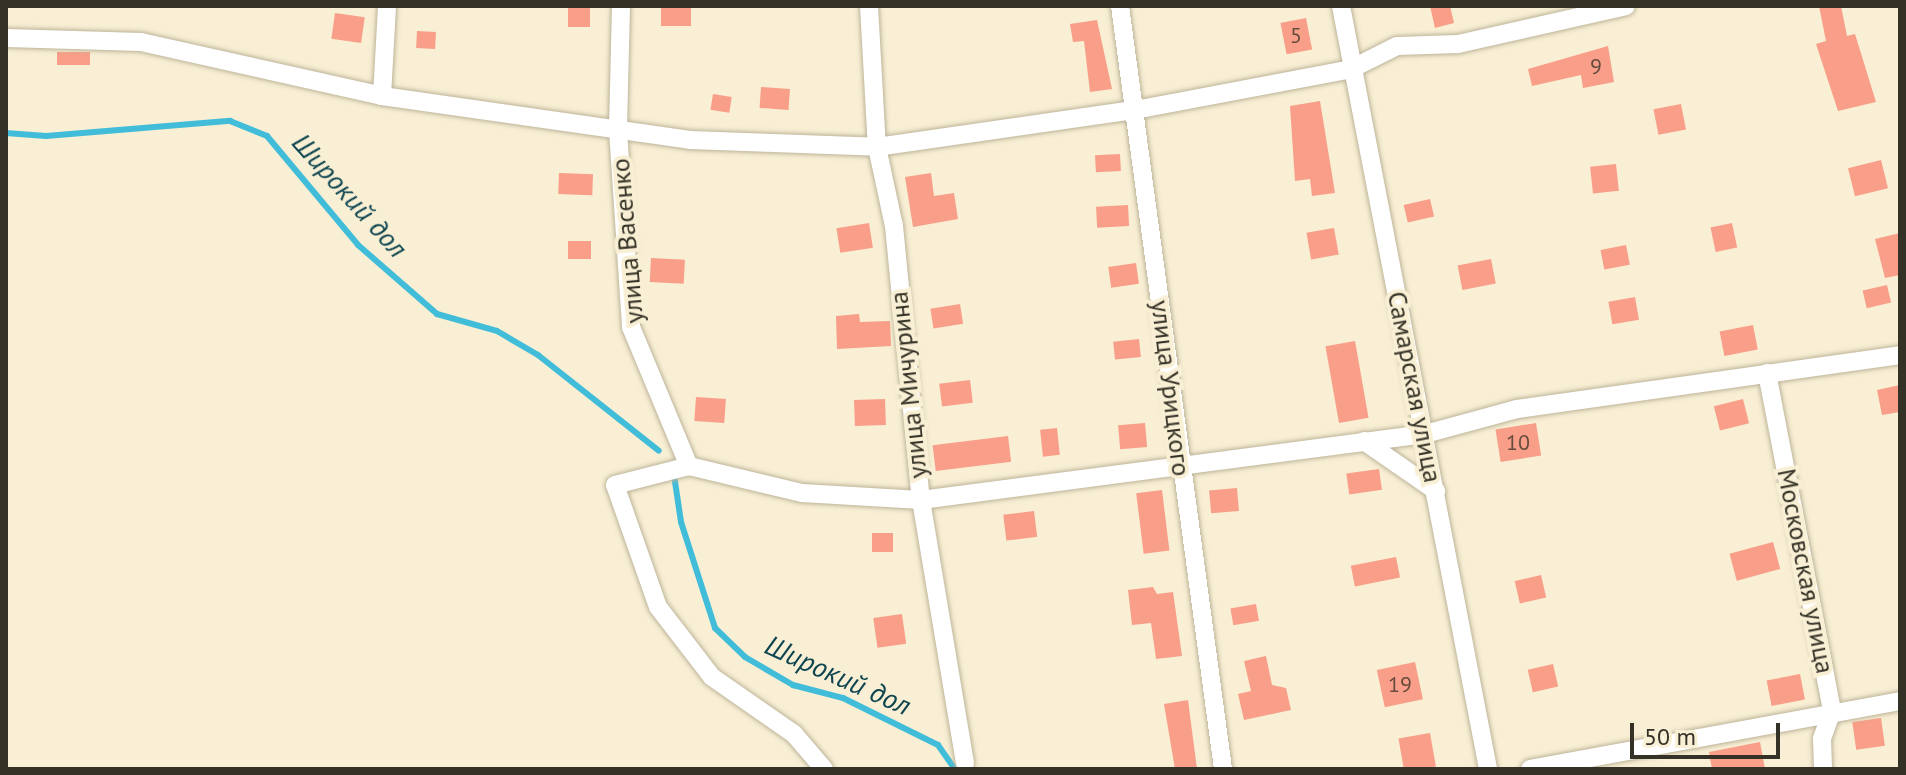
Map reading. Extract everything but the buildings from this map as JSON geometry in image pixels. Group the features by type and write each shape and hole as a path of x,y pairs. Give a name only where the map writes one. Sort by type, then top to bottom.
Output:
{"street":[{"path":"382,96 387,6"},
{"name":"улица Васенко","path":"621,6 618,130 631,327 689,466"},
{"name":"улица Мичурина","path":"869,6 877,147 894,226 921,500 965,763"},
{"name":"улица Урицкого","path":"1120,6 1223,769"},
{"name":"Самарская улица","path":"1341,6 1488,769"},
{"path":"1521,27 1557,6"},
{"path":"7,38 141,42 382,96 690,140 877,147 1135,110 1351,69 1397,46 1458,44 1521,27 1626,6"},
{"path":"824,769 794,734 712,677 658,607 615,485 689,466 802,493 921,500 1425,434 1517,409 1900,355"},
{"name":"Московская улица","path":"1767,373 1832,711 1822,739 1823,769"},
{"path":"1364,441 1436,491"},
{"path":"1530,769 1832,711 1900,701"}],"waterway":[{"name":"Широкий дол","path":"6,133 46,136 230,121 267,136 358,245 437,314 497,331 538,355 659,451"},
{"name":"Широкий дол","path":"674,475 681,522 715,628 745,657 793,685 843,698 938,745 955,769"}]}
